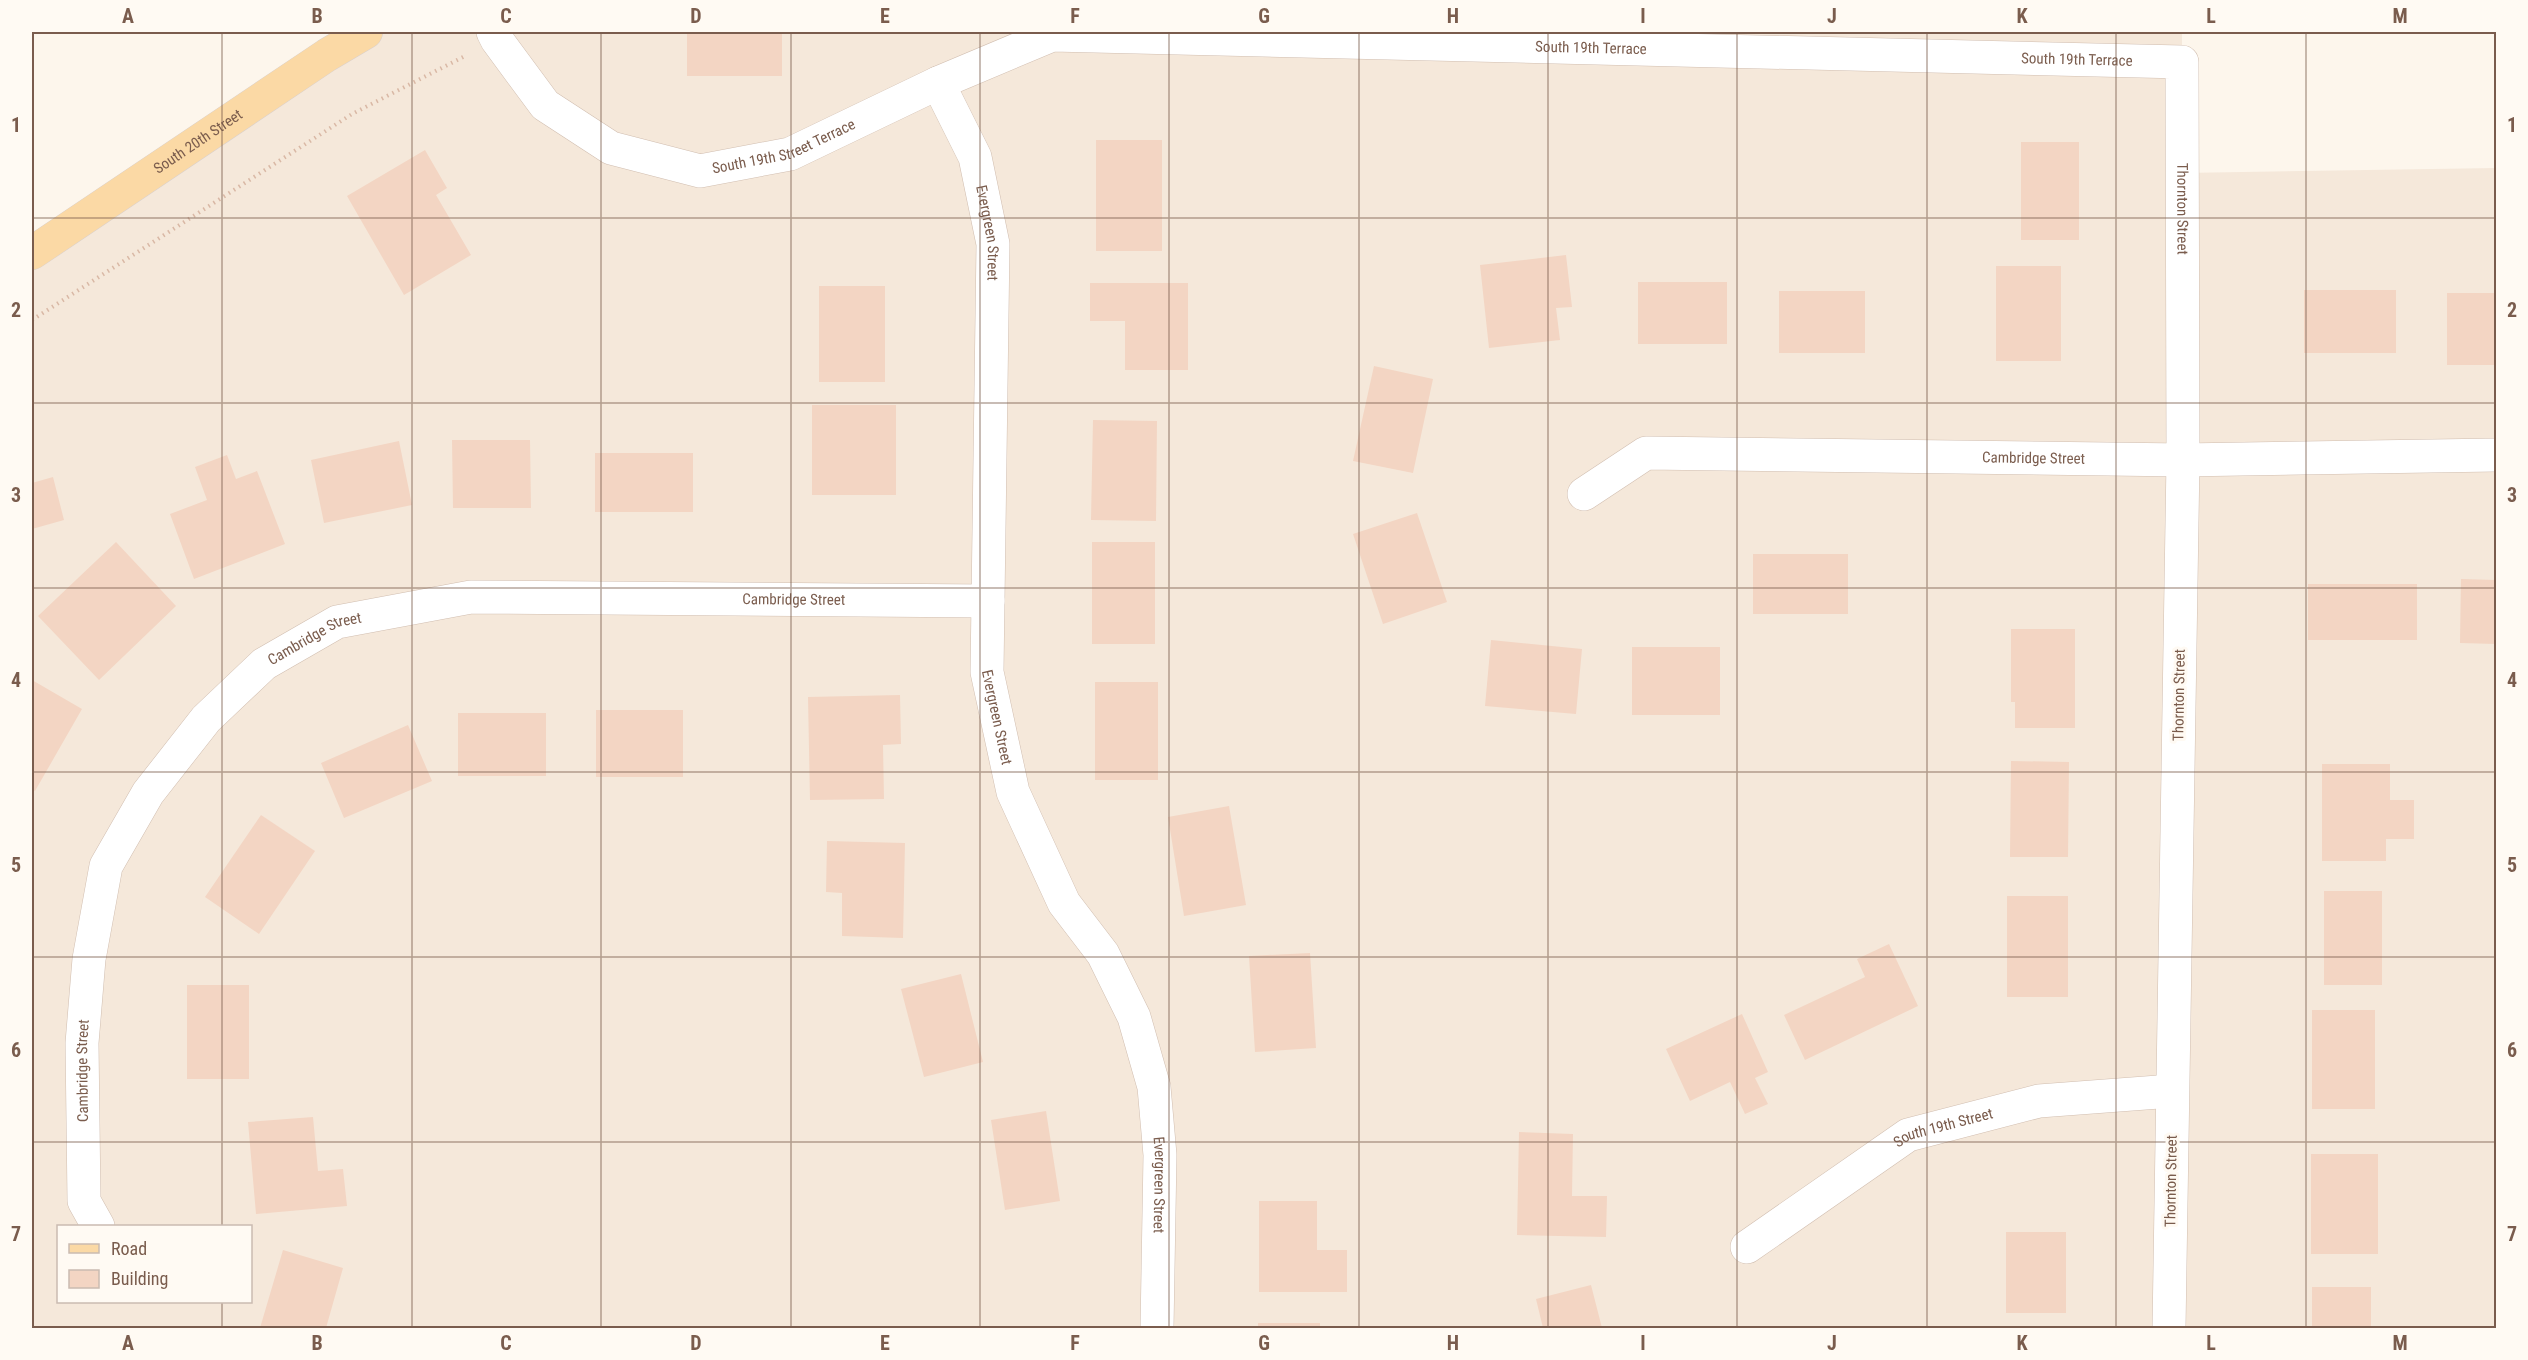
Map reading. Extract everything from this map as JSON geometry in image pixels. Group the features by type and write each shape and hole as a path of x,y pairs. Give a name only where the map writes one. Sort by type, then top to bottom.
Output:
{"main road":[{"name":"South 20th Street","path":"32,253 327,55 366,32"}],"street":[{"name":"South 19th Terrace","path":"938,83 1052,35 2182,62"},
{"name":"South 19th Street Terrace","path":"495,36 545,105 611,148 700,171 790,154 938,83"},
{"name":"Thornton Street","path":"2169,1329 2183,460 2182,62"},
{"name":"Evergreen Street","path":"938,83 975,158 993,244 987,672 1012,792 1064,903 1103,954 1134,1017 1154,1087 1160,1155 1157,1329"},
{"name":"Cambridge Street","path":"1584,494 1646,453 2183,460 2496,455"},
{"name":"Cambridge Street","path":"97,1225 84,1201 82,1043 89,959 106,866 148,793 206,719 264,664 338,622 471,597 988,601"},
{"name":"South 19th Street","path":"1747,1246 1908,1135 2039,1101 2172,1091"}],"path":[{"path":"32,320 352,114 495,36"}],"shaded area":[{"path":"366,32 2182,32 2182,173 2496,168 2496,1328 32,1328 32,253"}],"building":[{"path":"687,32 782,32 782,76 687,76"},
{"path":"1096,140 1162,140 1162,251 1096,251"},
{"path":"2021,142 2079,142 2079,240 2021,240"},
{"path":"425,150 447,188 436,195 471,255 404,295 347,196"},
{"path":"1566,255 1572,307 1556,308 1560,340 1489,348 1480,265"},
{"path":"1996,266 2061,266 2061,361 1996,361"},
{"path":"1638,282 1727,282 1727,344 1638,344"},
{"path":"1090,283 1188,283 1188,370 1125,370 1125,321 1090,321"},
{"path":"819,286 885,286 885,382 819,382"},
{"path":"2304,290 2396,290 2396,353 2304,353"},
{"path":"1779,291 1865,291 1865,353 1779,353"},
{"path":"2447,293 2496,293 2496,365 2447,365"},
{"path":"1374,366 1433,379 1413,473 1353,461"},
{"path":"812,405 896,405 896,495 812,495"},
{"path":"1093,420 1157,421 1156,521 1091,520"},
{"path":"452,440 530,440 531,508 453,508"},
{"path":"399,441 412,505 324,523 311,460"},
{"path":"595,453 693,453 693,512 595,512"},
{"path":"227,455 236,479 257,471 285,544 194,579 170,514 207,500 195,467"},
{"path":"53,477 64,520 32,529 32,483"},
{"path":"1417,513 1447,602 1383,624 1353,534"},
{"path":"116,542 176,606 99,680 38,616"},
{"path":"1092,542 1155,542 1155,644 1092,644"},
{"path":"1753,554 1848,554 1848,614 1753,614"},
{"path":"2461,579 2496,580 2496,644 2460,643"},
{"path":"2308,584 2417,584 2417,640 2308,640"},
{"path":"2011,629 2075,629 2075,728 2015,728 2015,702 2011,702"},
{"path":"1491,640 1582,649 1576,714 1485,706"},
{"path":"1632,647 1720,647 1720,715 1632,715"},
{"path":"32,680 82,709 35,791 32,789"},
{"path":"1095,682 1158,682 1158,780 1095,780"},
{"path":"900,695 901,744 883,745 884,799 810,800 808,697"},
{"path":"596,710 683,710 683,777 596,777"},
{"path":"458,713 546,713 546,776 458,776"},
{"path":"408,725 432,781 344,818 321,763"},
{"path":"2011,761 2069,762 2068,857 2010,857"},
{"path":"2322,764 2390,764 2390,800 2414,800 2414,839 2386,839 2386,861 2322,861"},
{"path":"1229,806 1246,905 1184,916 1168,817"},
{"path":"261,815 315,851 259,934 205,897"},
{"path":"827,841 905,843 903,938 842,936 842,893 826,892"},
{"path":"2324,891 2382,891 2382,985 2324,985"},
{"path":"2007,896 2068,896 2068,997 2007,997"},
{"path":"1889,944 1918,1006 1805,1060 1784,1015 1865,977 1857,959"},
{"path":"1310,953 1316,1048 1255,1052 1249,956"},
{"path":"961,974 983,1062 924,1077 901,989"},
{"path":"187,985 249,985 249,1079 187,1079"},
{"path":"2312,1010 2375,1010 2375,1109 2312,1109"},
{"path":"1742,1014 1768,1072 1755,1078 1768,1104 1745,1114 1730,1082 1690,1101 1666,1049"},
{"path":"1046,1111 1060,1201 1005,1210 991,1120"},
{"path":"313,1117 318,1171 343,1169 347,1206 256,1214 248,1122"},
{"path":"1519,1132 1573,1134 1572,1196 1607,1196 1606,1237 1517,1235"},
{"path":"2311,1154 2378,1154 2378,1254 2311,1254"},
{"path":"1259,1201 1317,1201 1317,1250 1347,1250 1347,1292 1259,1292"},
{"path":"2006,1232 2066,1232 2066,1313 2006,1313"},
{"path":"283,1250 343,1268 326,1328 260,1328"},
{"path":"1591,1285 1602,1328 1543,1328 1536,1299"},
{"path":"2312,1287 2371,1287 2371,1328 2312,1328"},
{"path":"1258,1323 1320,1323 1320,1328 1258,1328"}]}
